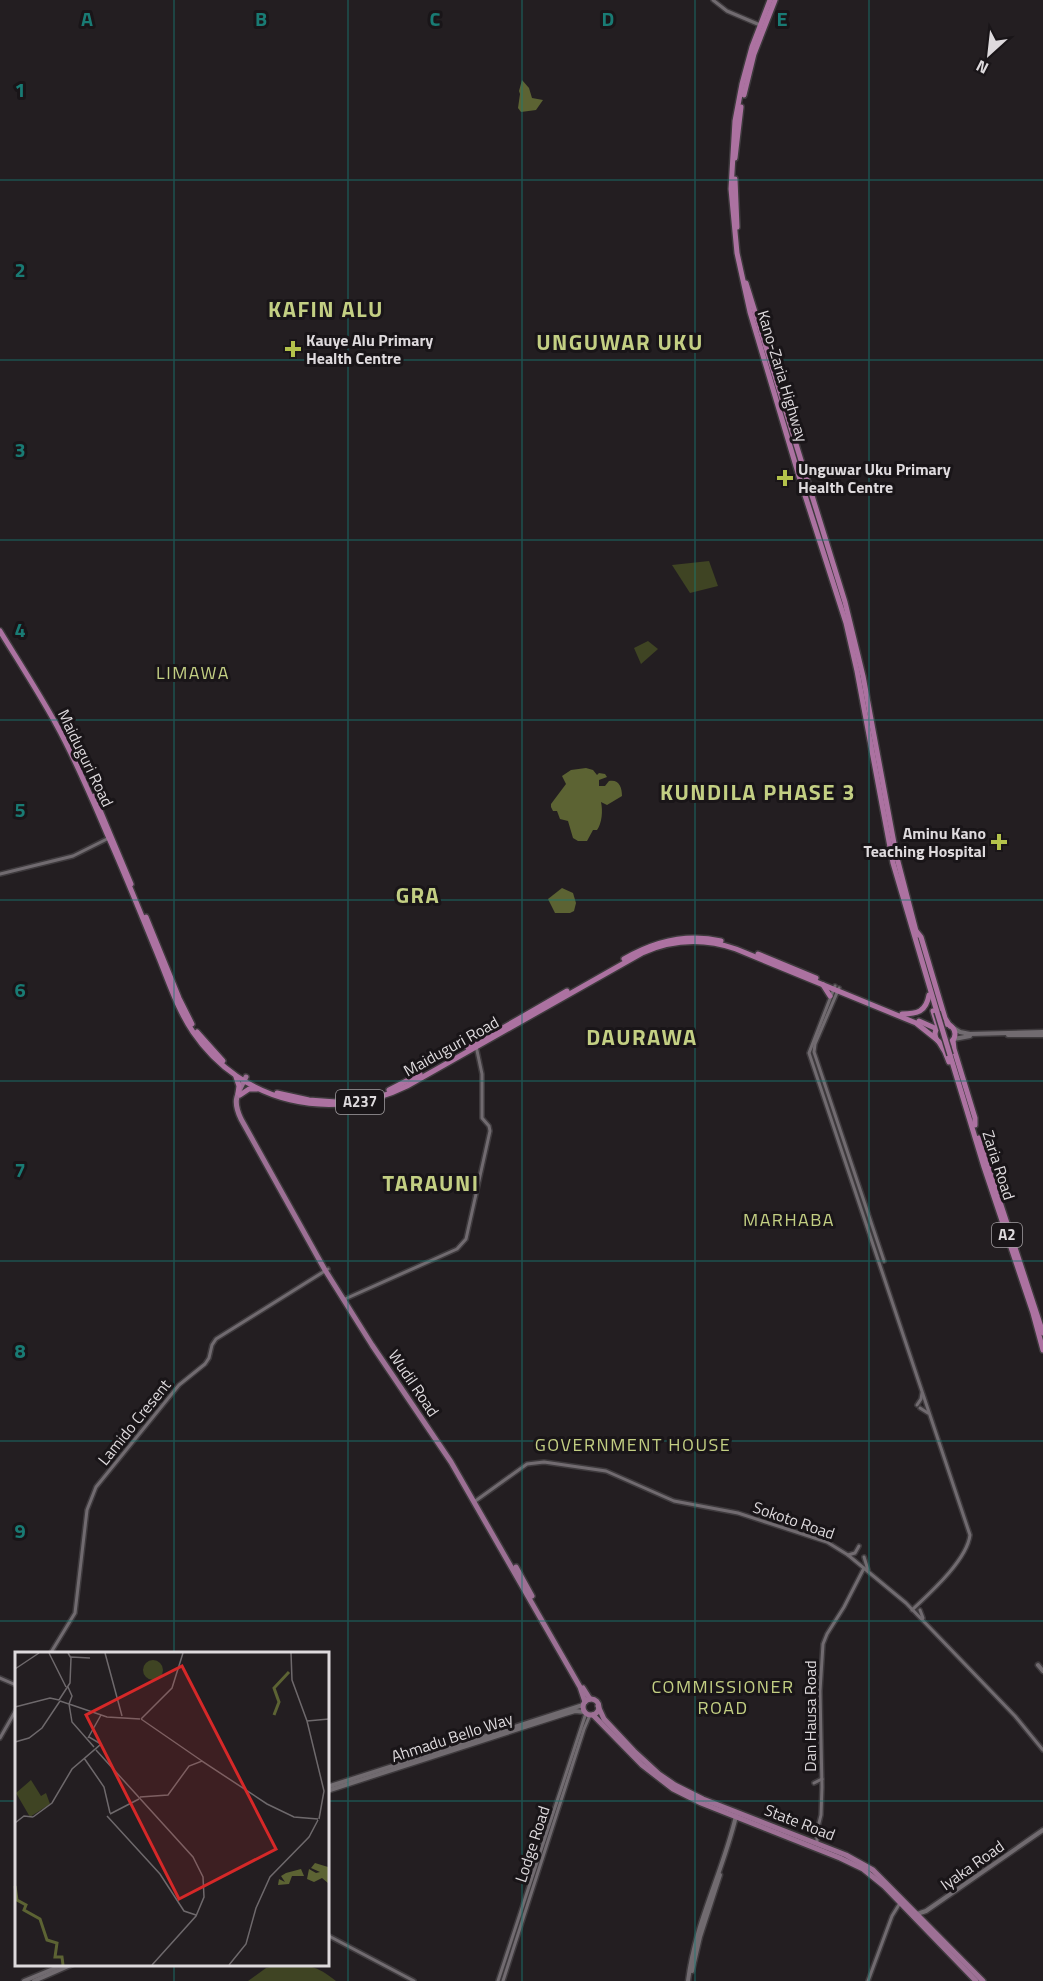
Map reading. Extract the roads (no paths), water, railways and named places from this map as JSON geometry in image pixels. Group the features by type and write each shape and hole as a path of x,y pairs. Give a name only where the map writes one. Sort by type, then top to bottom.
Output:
{"highway":[{"name":"Kano-Zaria Highway","path":"773,0 760,26 742,84 733,141 731,205 736,253 750,312 801,483 846,622 893,863 915,933 921,937 945,1018 951,1027"},
{"name":"Kano-Zaria Highway","path":"773,0 754,54 741,109 735,175 740,248 748,289 850,624 863,676 896,854 915,933 914,944 937,1028"},
{"name":"Maiduguri Road","path":"0,624 63,729 179,998 195,1030 224,1062 260,1089 287,1100 325,1105 352,1104 398,1090 633,953 654,944 675,939 706,938 729,943 937,1028"},
{"name":"Maiduguri Road","path":"0,631 56,724 110,839 182,1014 207,1050 233,1073 247,1080 277,1093 323,1102 348,1101 378,1094 393,1089 476,1045 634,957 676,942 700,941 723,945 836,988 916,1023 938,1041"},
{"name":"A2","path":"915,933 973,1123"},
{"path":"822,984 833,997 846,994"},
{"path":"902,1014 922,1011 927,1004 928,995"},
{"path":"943,1025 951,1027 955,1032 954,1039 948,1044 938,1041 935,1034 937,1028 943,1025"},
{"name":"Zaria Road","path":"954,1039 954,1049 975,1118 973,1123 1043,1350"},
{"name":"Zaria Road","path":"938,1041 945,1052 967,1119 973,1123 1043,1333"},
{"path":"233,1073 239,1086 239,1094 249,1089 260,1089"}],"main road":[{"path":"951,1027 969,1035"},
{"path":"954,1039 969,1035 1043,1033"},
{"path":"239,1094 247,1080"},
{"name":"Wudil Road","path":"239,1094 236,1106 242,1119 344,1299 476,1501 582,1691 588,1714"},
{"path":"1040,1665 1043,1671"},
{"name":"State Road","path":"586,1702 595,1701 601,1715 608,1723 659,1774 694,1795 856,1865 902,1901"},
{"name":"Ahmadu Bello Way","path":"328,1789 521,1726 586,1702"},
{"path":"588,1714 596,1712 598,1706"},
{"name":"Ahmadu Bello Way","path":"521,1726 571,1712 588,1714"},
{"name":"State Road","path":"588,1714 642,1766 666,1785 693,1800 818,1844 867,1866 884,1880 902,1901 983,1981"},
{"path":"690,1981 697,1947 739,1815"},
{"name":"Iyaka Road","path":"918,1917 1043,1830"},
{"name":"State Road","path":"918,1917 976,1981"},
{"path":"24,1981 62,1966"},
{"path":"34,1981 71,1966"}],"street":[{"path":"713,0 727,11 760,26"},
{"path":"0,874 73,856 110,839"},
{"path":"836,988 814,1052 884,1261"},
{"path":"833,997 809,1053 970,1535 969,1541 949,1573 912,1610"},
{"path":"344,1299 457,1249 466,1239 490,1128 482,1118 482,1074 476,1045"},
{"name":"Lamido Cresent","path":"51,1652 75,1613 87,1509 96,1487 179,1385 205,1364 216,1339 327,1270"},
{"path":"922,1392 918,1406 930,1415"},
{"name":"Sokoto Road","path":"476,1501 526,1464 544,1462 580,1466 606,1471 674,1501 738,1513 827,1542 848,1555 906,1603 1015,1716 1043,1750"},
{"path":"848,1555 855,1553 859,1546"},
{"path":"864,1557 868,1571"},
{"name":"Dan Hausa Road","path":"818,1844 822,1779 820,1691 823,1644 844,1608 862,1566"},
{"path":"906,1603 918,1605"},
{"path":"920,1610 923,1620"},
{"path":"0,1678 15,1685"},
{"path":"0,1738 15,1712"},
{"name":"Lodge Road","path":"501,1981 588,1714"},
{"path":"814,1782 822,1779"},
{"name":"Dan Hausa Road","path":"810,1841 817,1831"},
{"path":"868,1981 892,1916 902,1901"},
{"path":"328,1936 414,1981"}],"place":[{"name":"Kauye Alu Primary Health Centre","path":"293,349"},
{"name":"Unguwar Uku Primary Health Centre","path":"785,478"},
{"name":"Aminu Kano Teaching Hospital","path":"999,842"}],"district":[{"name":"KAFIN ALU","path":"326,309"},
{"name":"UNGUWAR UKU","path":"620,342"},
{"name":"LIMAWA","path":"193,673"},
{"name":"KUNDILA PHASE 3","path":"758,792"},
{"name":"GRA","path":"418,895"},
{"name":"DAURAWA","path":"642,1037"},
{"name":"TARAUNI","path":"431,1183"},
{"name":"MARHABA","path":"789,1220"},
{"name":"GOVERNMENT HOUSE","path":"633,1445"},
{"name":"COMMISSIONER ROAD","path":"723,1697"}]}
